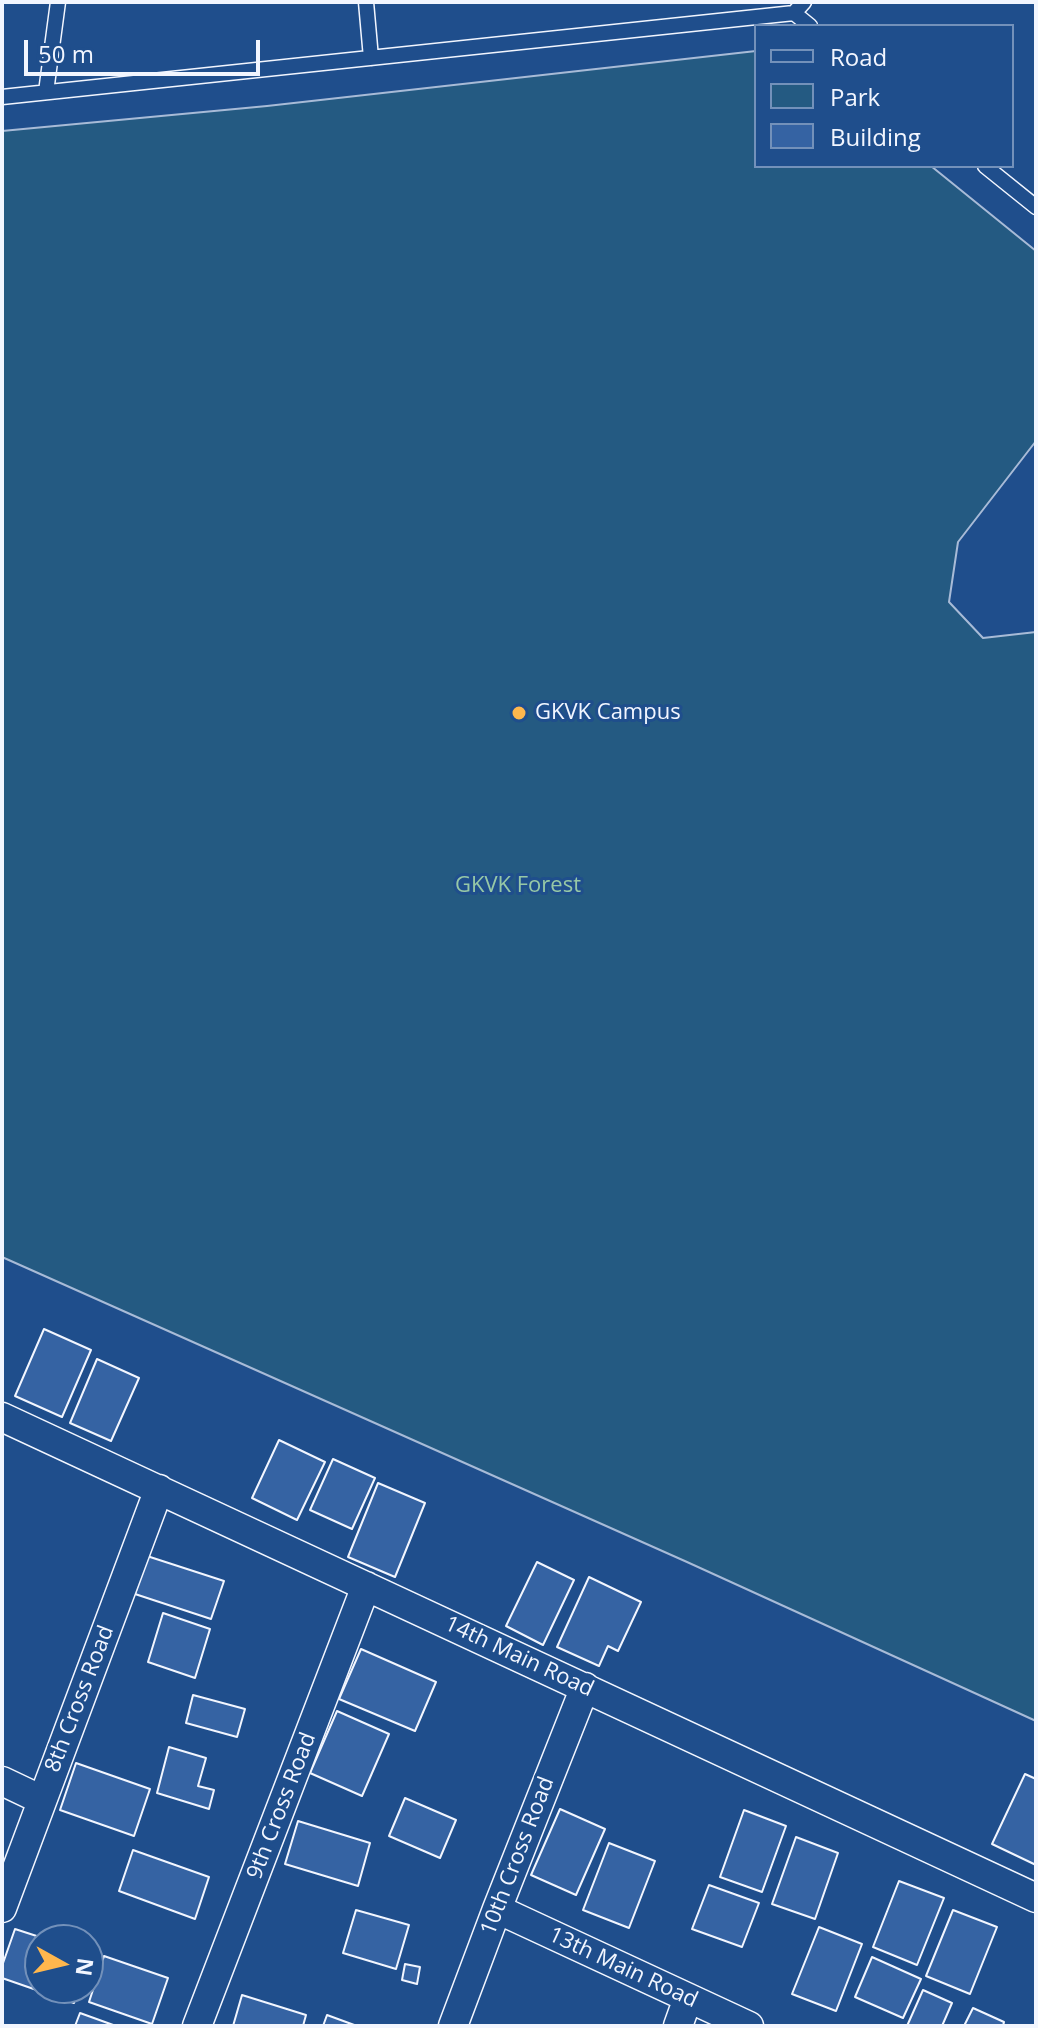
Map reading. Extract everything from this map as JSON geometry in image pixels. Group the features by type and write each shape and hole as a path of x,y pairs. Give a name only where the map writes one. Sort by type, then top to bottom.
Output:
{"street":[{"name":"14th Main Road","path":"2,1417 1036,1898"},
{"name":"8th Cross Road","path":"2,1908 159,1489"},
{"name":"9th Cross Road","path":"197,2026 366,1586"},
{"name":"10th Cross Road","path":"453,2026 585,1687"},
{"path":"2,1781 42,1800"},
{"name":"13th Main Road","path":"497,1909 749,2026"},
{"path":"678,2026 688,1998"}],"lane":[{"path":"46,92 58,2"},
{"path":"366,2 371,58"},
{"path":"2,97 799,8"},
{"path":"987,168 1036,207"}],"green space":[{"name":"GKVK Forest","path":"754,51 754,168 933,168 1036,251 1036,441 958,542 949,602 983,638 1036,632 1036,1721 2,1257 2,131 267,106"}],"building":[{"path":"44,1329 91,1350 62,1417 15,1396"},
{"path":"97,1359 139,1378 111,1441 70,1423"},
{"path":"279,1440 325,1462 297,1520 252,1498"},
{"path":"333,1459 375,1478 352,1529 310,1510"},
{"path":"378,1483 425,1503 395,1577 348,1557"},
{"path":"147,1556 224,1581 211,1619 135,1594"},
{"path":"537,1562 574,1580 543,1645 506,1626"},
{"path":"589,1577 641,1602 618,1651 608,1646 599,1666 557,1647"},
{"path":"163,1613 210,1629 195,1678 148,1662"},
{"path":"361,1649 436,1682 415,1731 339,1699"},
{"path":"193,1695 245,1709 237,1737 186,1723"},
{"path":"337,1711 389,1734 362,1796 310,1773"},
{"path":"169,1747 206,1758 198,1786 214,1790 209,1809 157,1793"},
{"path":"76,1763 150,1789 134,1836 60,1810"},
{"path":"1025,1774 1036,1779 1036,1865 992,1844"},
{"path":"405,1798 456,1820 440,1858 389,1836"},
{"path":"560,1809 605,1829 576,1895 531,1875"},
{"path":"744,1810 786,1826 762,1892 720,1877"},
{"path":"298,1821 370,1843 358,1886 285,1864"},
{"path":"796,1837 838,1853 815,1919 772,1904"},
{"path":"609,1843 655,1861 629,1928 583,1910"},
{"path":"133,1850 209,1877 195,1919 119,1891"},
{"path":"899,1881 944,1898 917,1965 873,1947"},
{"path":"709,1885 759,1903 742,1947 692,1929"},
{"path":"356,1910 409,1925 396,1969 343,1953"},
{"path":"953,1910 997,1927 970,1994 926,1976"},
{"path":"819,1927 862,1944 836,2011 792,1994"},
{"path":"15,1929 24,1932 24,1986 2,1978 2,1966"},
{"path":"104,1956 168,1978 152,2024 95,2004 104,2004"},
{"path":"872,1957 921,1979 903,2018 855,1997"},
{"path":"405,1964 420,1967 417,1984 402,1980"},
{"path":"923,1990 952,2003 942,2026 907,2026"},
{"path":"242,1995 306,2015 303,2026 233,2026"},
{"path":"973,2008 1004,2022 1003,2026 964,2026"},
{"path":"80,2013 116,2026 75,2026"},
{"path":"327,2015 357,2026 323,2026"}],"place":[{"name":"GKVK Campus","path":"519,713"}]}
